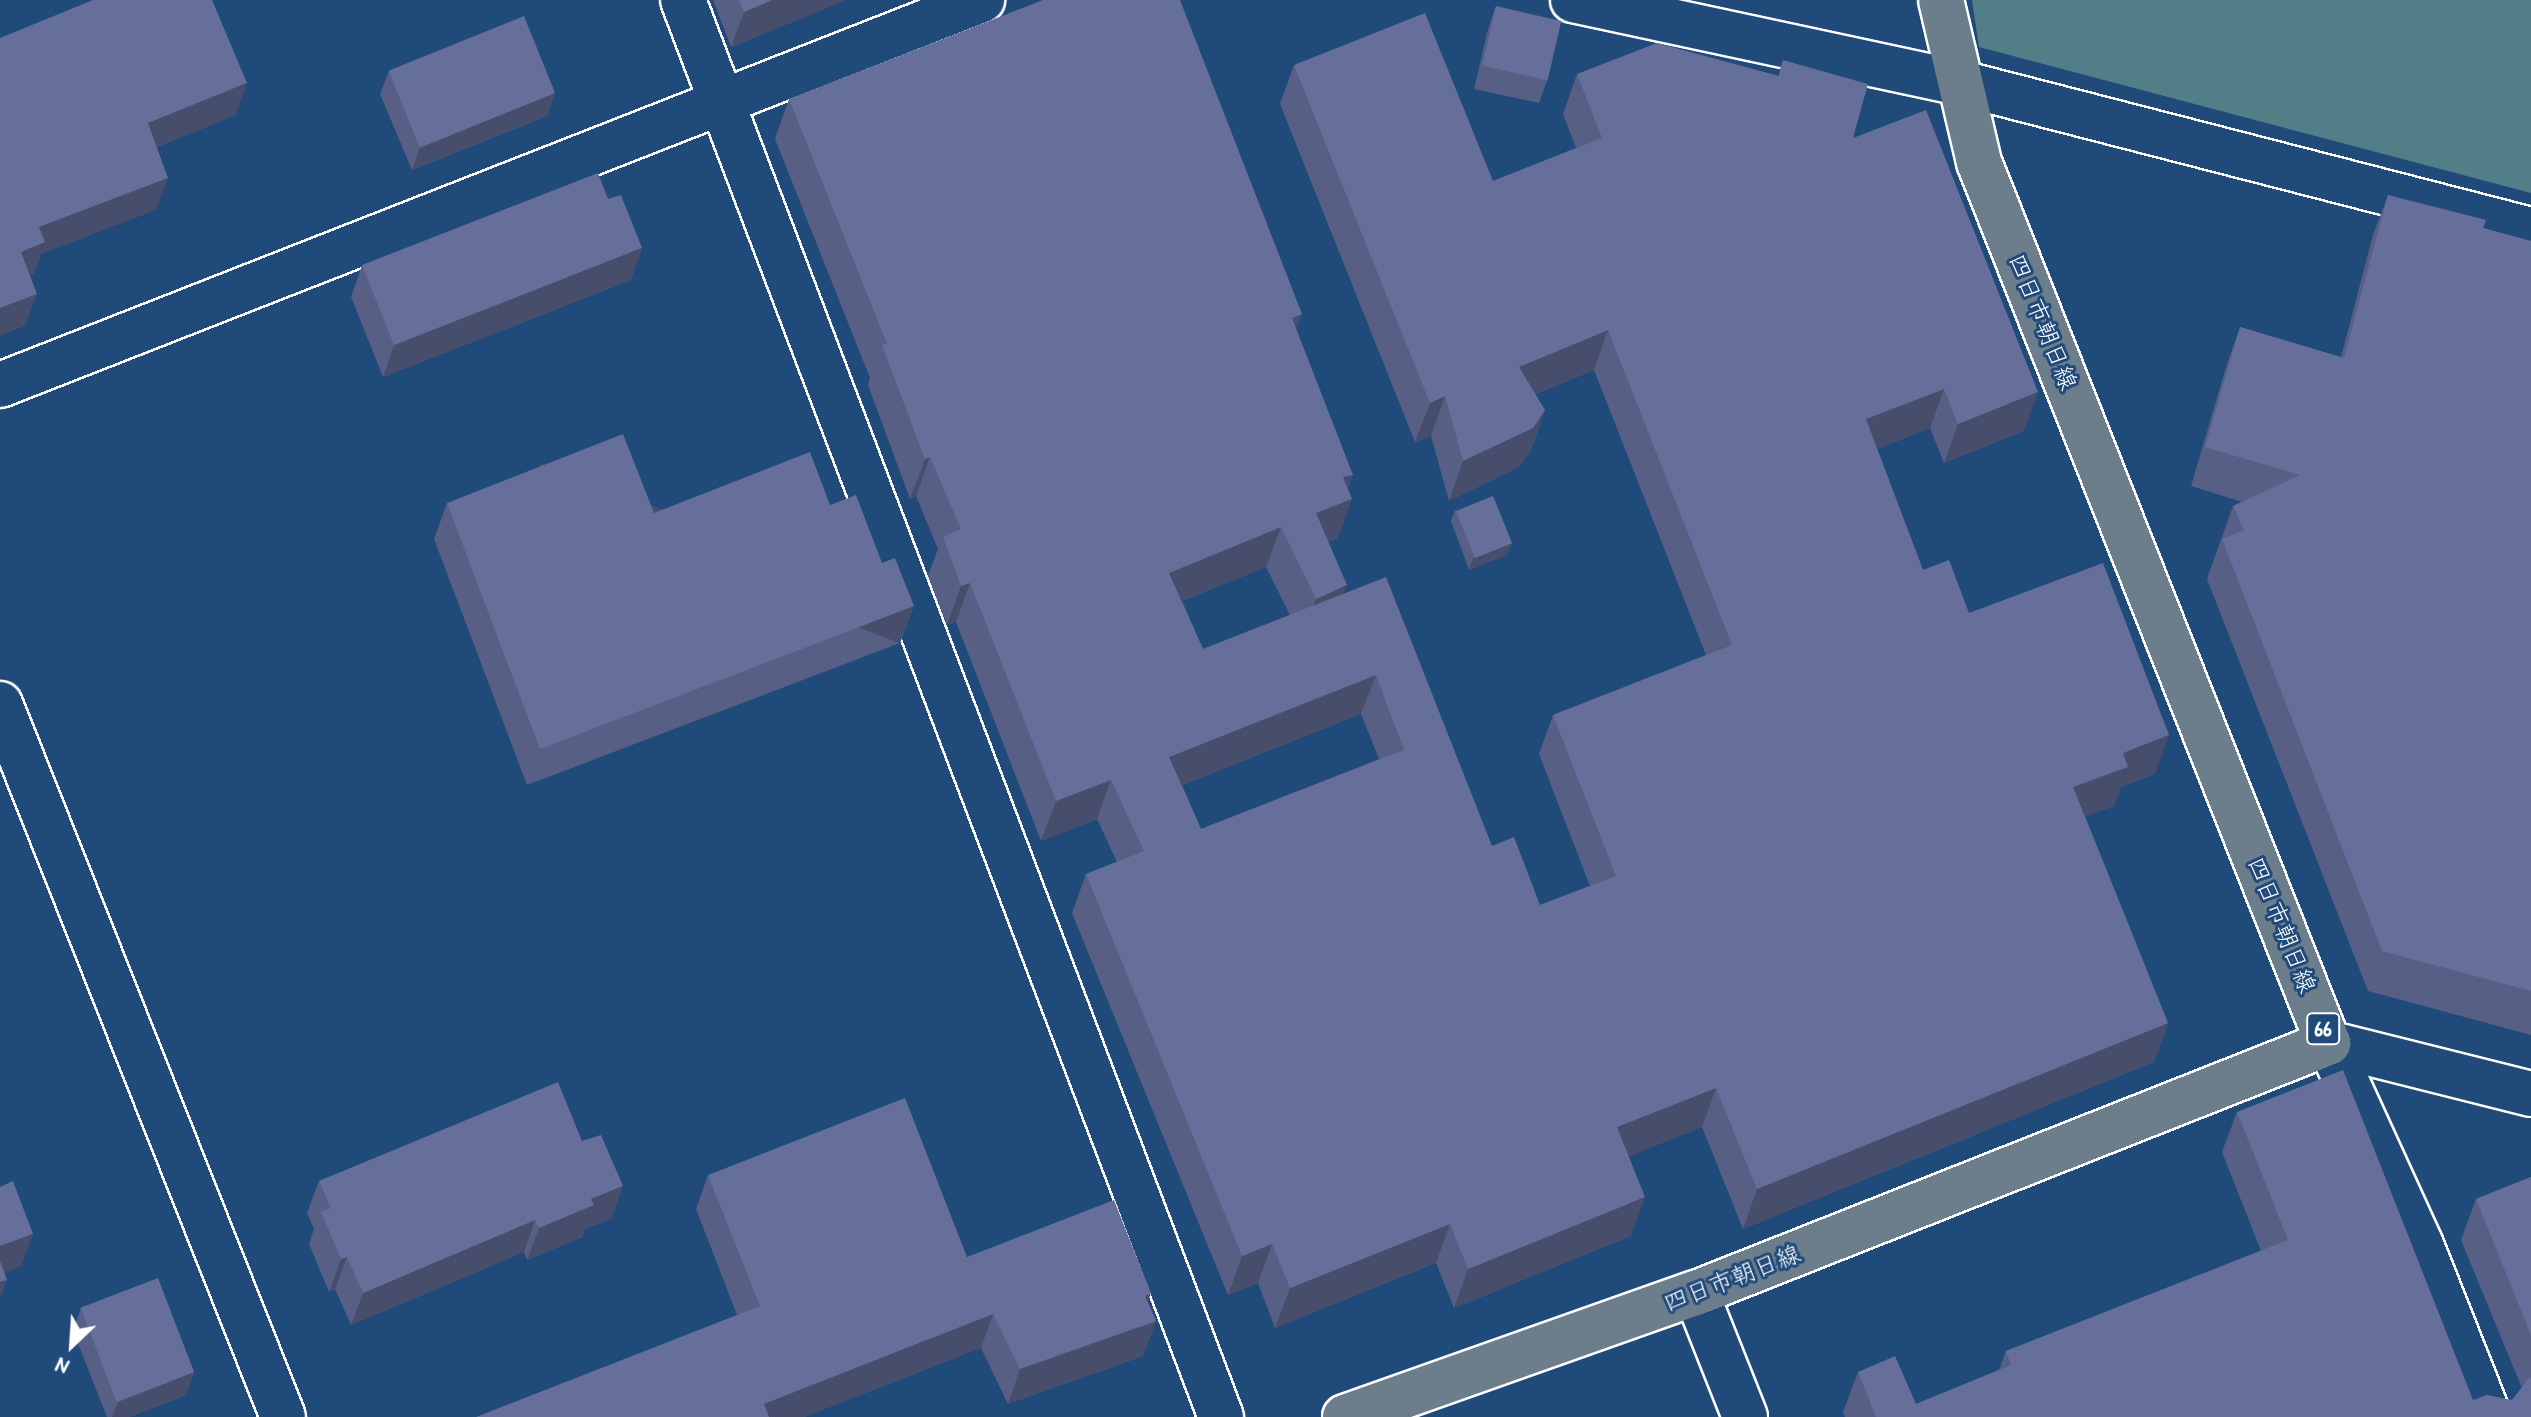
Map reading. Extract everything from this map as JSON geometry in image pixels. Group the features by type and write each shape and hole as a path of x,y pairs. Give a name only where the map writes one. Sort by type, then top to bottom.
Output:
{"main road":[{"name":"四日市朝日線","path":"1345,1417 1696,1293 2328,1043 1979,162 1957,82 1944,16"}],"street":[{"path":"683,0 1221,1417"},
{"path":"0,385 982,0"},
{"path":"1573,0 1957,82 2531,230"},
{"path":"0,704 283,1417"},
{"path":"2328,1043 2531,1094"},
{"path":"2328,1043 2421,1245 2489,1417"},
{"path":"1696,1293 1745,1417"}],"green space":[{"path":"1972,0 2531,0 2531,193 1979,47"}],"building":[{"path":"93,0 212,0 247,83 148,123 168,178 39,227 45,242 21,252 37,294 0,308 0,38"},
{"path":"739,0 772,0 744,12"},
{"path":"1043,0 1180,0 1302,314 1292,318 1353,475 1343,477 1352,499 1316,513 1347,585 1316,599 1281,527 1169,573 1203,649 1386,577 1492,846 1514,837 1540,905 1616,876 1553,715 1732,645 1608,330 1519,367 1545,410 1533,428 1463,461 1445,396 1430,403 1294,65 1425,13 1493,181 1602,138 1577,74 1657,43 1779,76 1783,60 1868,84 1853,138 1926,110 2038,392 1958,424 1944,389 1866,419 1923,570 1949,560 1969,613 2103,563 2169,735 2123,753 2128,767 2073,787 2168,1023 1757,1189 1716,1088 1617,1127 1645,1197 1468,1269 1450,1224 1290,1288 1272,1244 1242,1256 1086,874 1144,851 1111,780 1056,801 970,583 961,586 943,537 961,529 930,457 925,459 882,345 887,344 789,99","holes":["1376,675 1404,750 1201,829 1169,757"]},
{"path":"1496,6 1561,21 1548,81 1482,65"},
{"path":"524,16 555,93 420,148 389,71"},
{"path":"598,173 608,199 621,195 642,248 394,345 362,265"},
{"path":"2388,195 2486,220 2483,228 2531,241 2531,991 2382,951 2222,539 2244,530 2233,506 2300,475 2205,447 2240,327 2344,358"},
{"path":"623,434 654,513 810,452 830,505 856,495 882,563 895,558 914,606 540,749 447,503"},
{"path":"1493,496 1512,543 1475,558 1456,511"},
{"path":"2343,1070 2473,1400 2487,1395 2512,1400 2531,1378 2531,1417 1876,1417 1858,1372 1895,1356 1916,1404 2011,1365 2006,1351 2288,1240 2237,1112"},
{"path":"558,1082 582,1141 601,1135 623,1186 591,1199 594,1205 539,1228 535,1220 363,1293 347,1257 341,1259 321,1212 331,1208 319,1181"},
{"path":"905,1098 967,1257 1114,1200 1151,1293 1145,1296 1156,1321 1020,1369 993,1314 764,1404 769,1417 476,1417 760,1306 708,1175"},
{"path":"2531,1177 2531,1335 2476,1199"},
{"path":"13,1181 33,1234 0,1246 0,1187"},
{"path":"0,1261 7,1280 0,1282"},
{"path":"158,1278 194,1372 117,1402 81,1308"}]}
